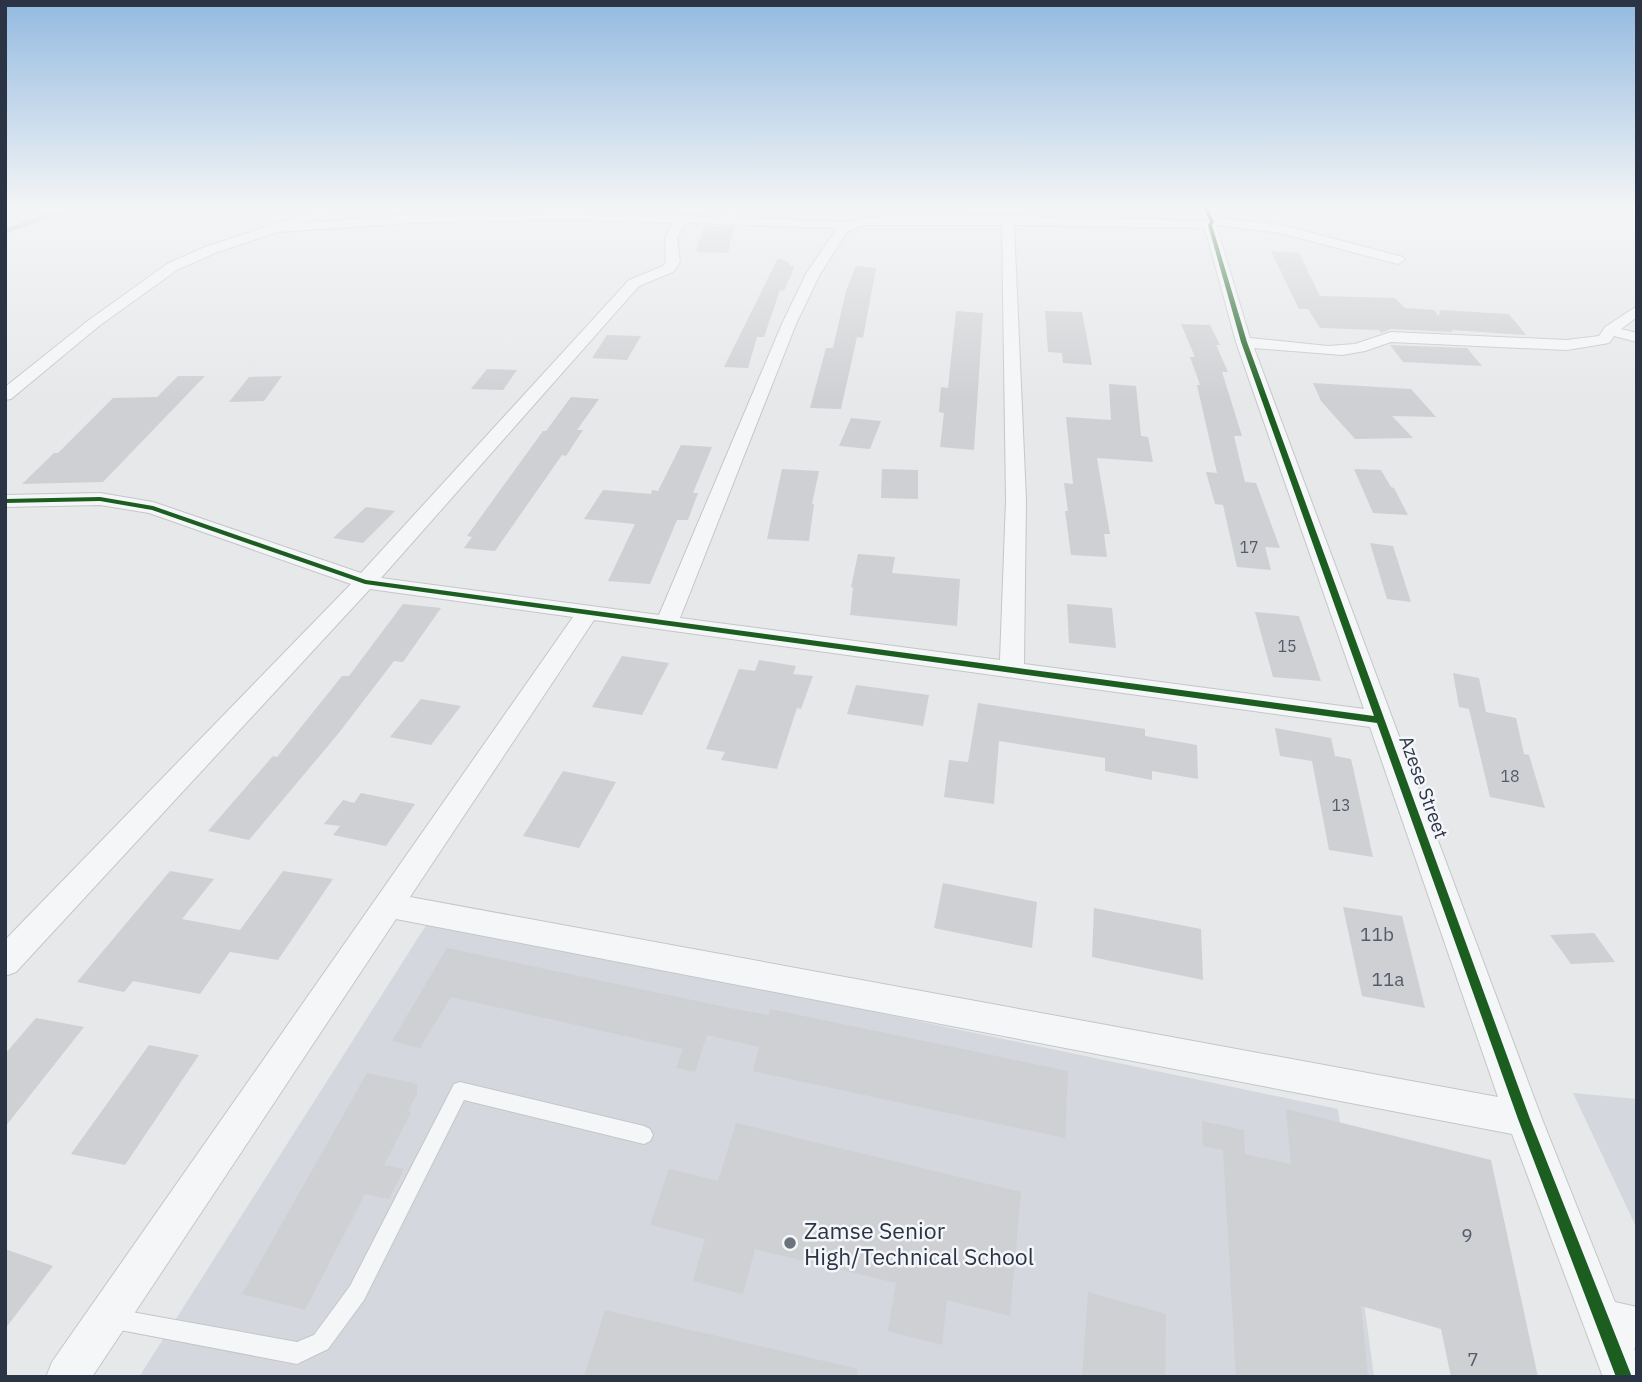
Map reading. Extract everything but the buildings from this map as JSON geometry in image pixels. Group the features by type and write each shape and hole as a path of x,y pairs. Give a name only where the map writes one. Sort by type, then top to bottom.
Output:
{"street":[{"path":"5,395 94,323 167,270"},
{"path":"5,962 365,582 634,283 664,270"},
{"path":"667,623 789,324 815,270"},
{"path":"1009,270 1016,500 1012,669"},
{"name":"Azese Street","path":"1224,270 1244,342 1524,1119 1619,1324 1624,1377"},
{"path":"1244,342 1335,350 1357,349 1378,338 1391,337 1567,345 1604,340 1610,330 1637,310"},
{"path":"1610,330 1637,338"},
{"path":"5,501 100,499 153,508 365,582 1381,720"},
{"path":"67,1377 588,612"},
{"path":"388,905 1524,1119"}],"lane":[{"path":"107,1318 297,1353 321,1342 357,1293 460,1090 645,1135"}],"shaded area":[{"name":"Zamse Senior High/Technical School","path":"430,919 1338,1109 1374,1377 139,1377"},
{"path":"1573,1093 1637,1099 1637,1229"}],"cycle path":[{"path":"1223,270 1244,342 1524,1119 1624,1377"},
{"path":"5,501 100,499 153,508 365,582 1381,720"}],"place":[{"name":"Zamse Senior High/Technical School","path":"790,1243"}]}
